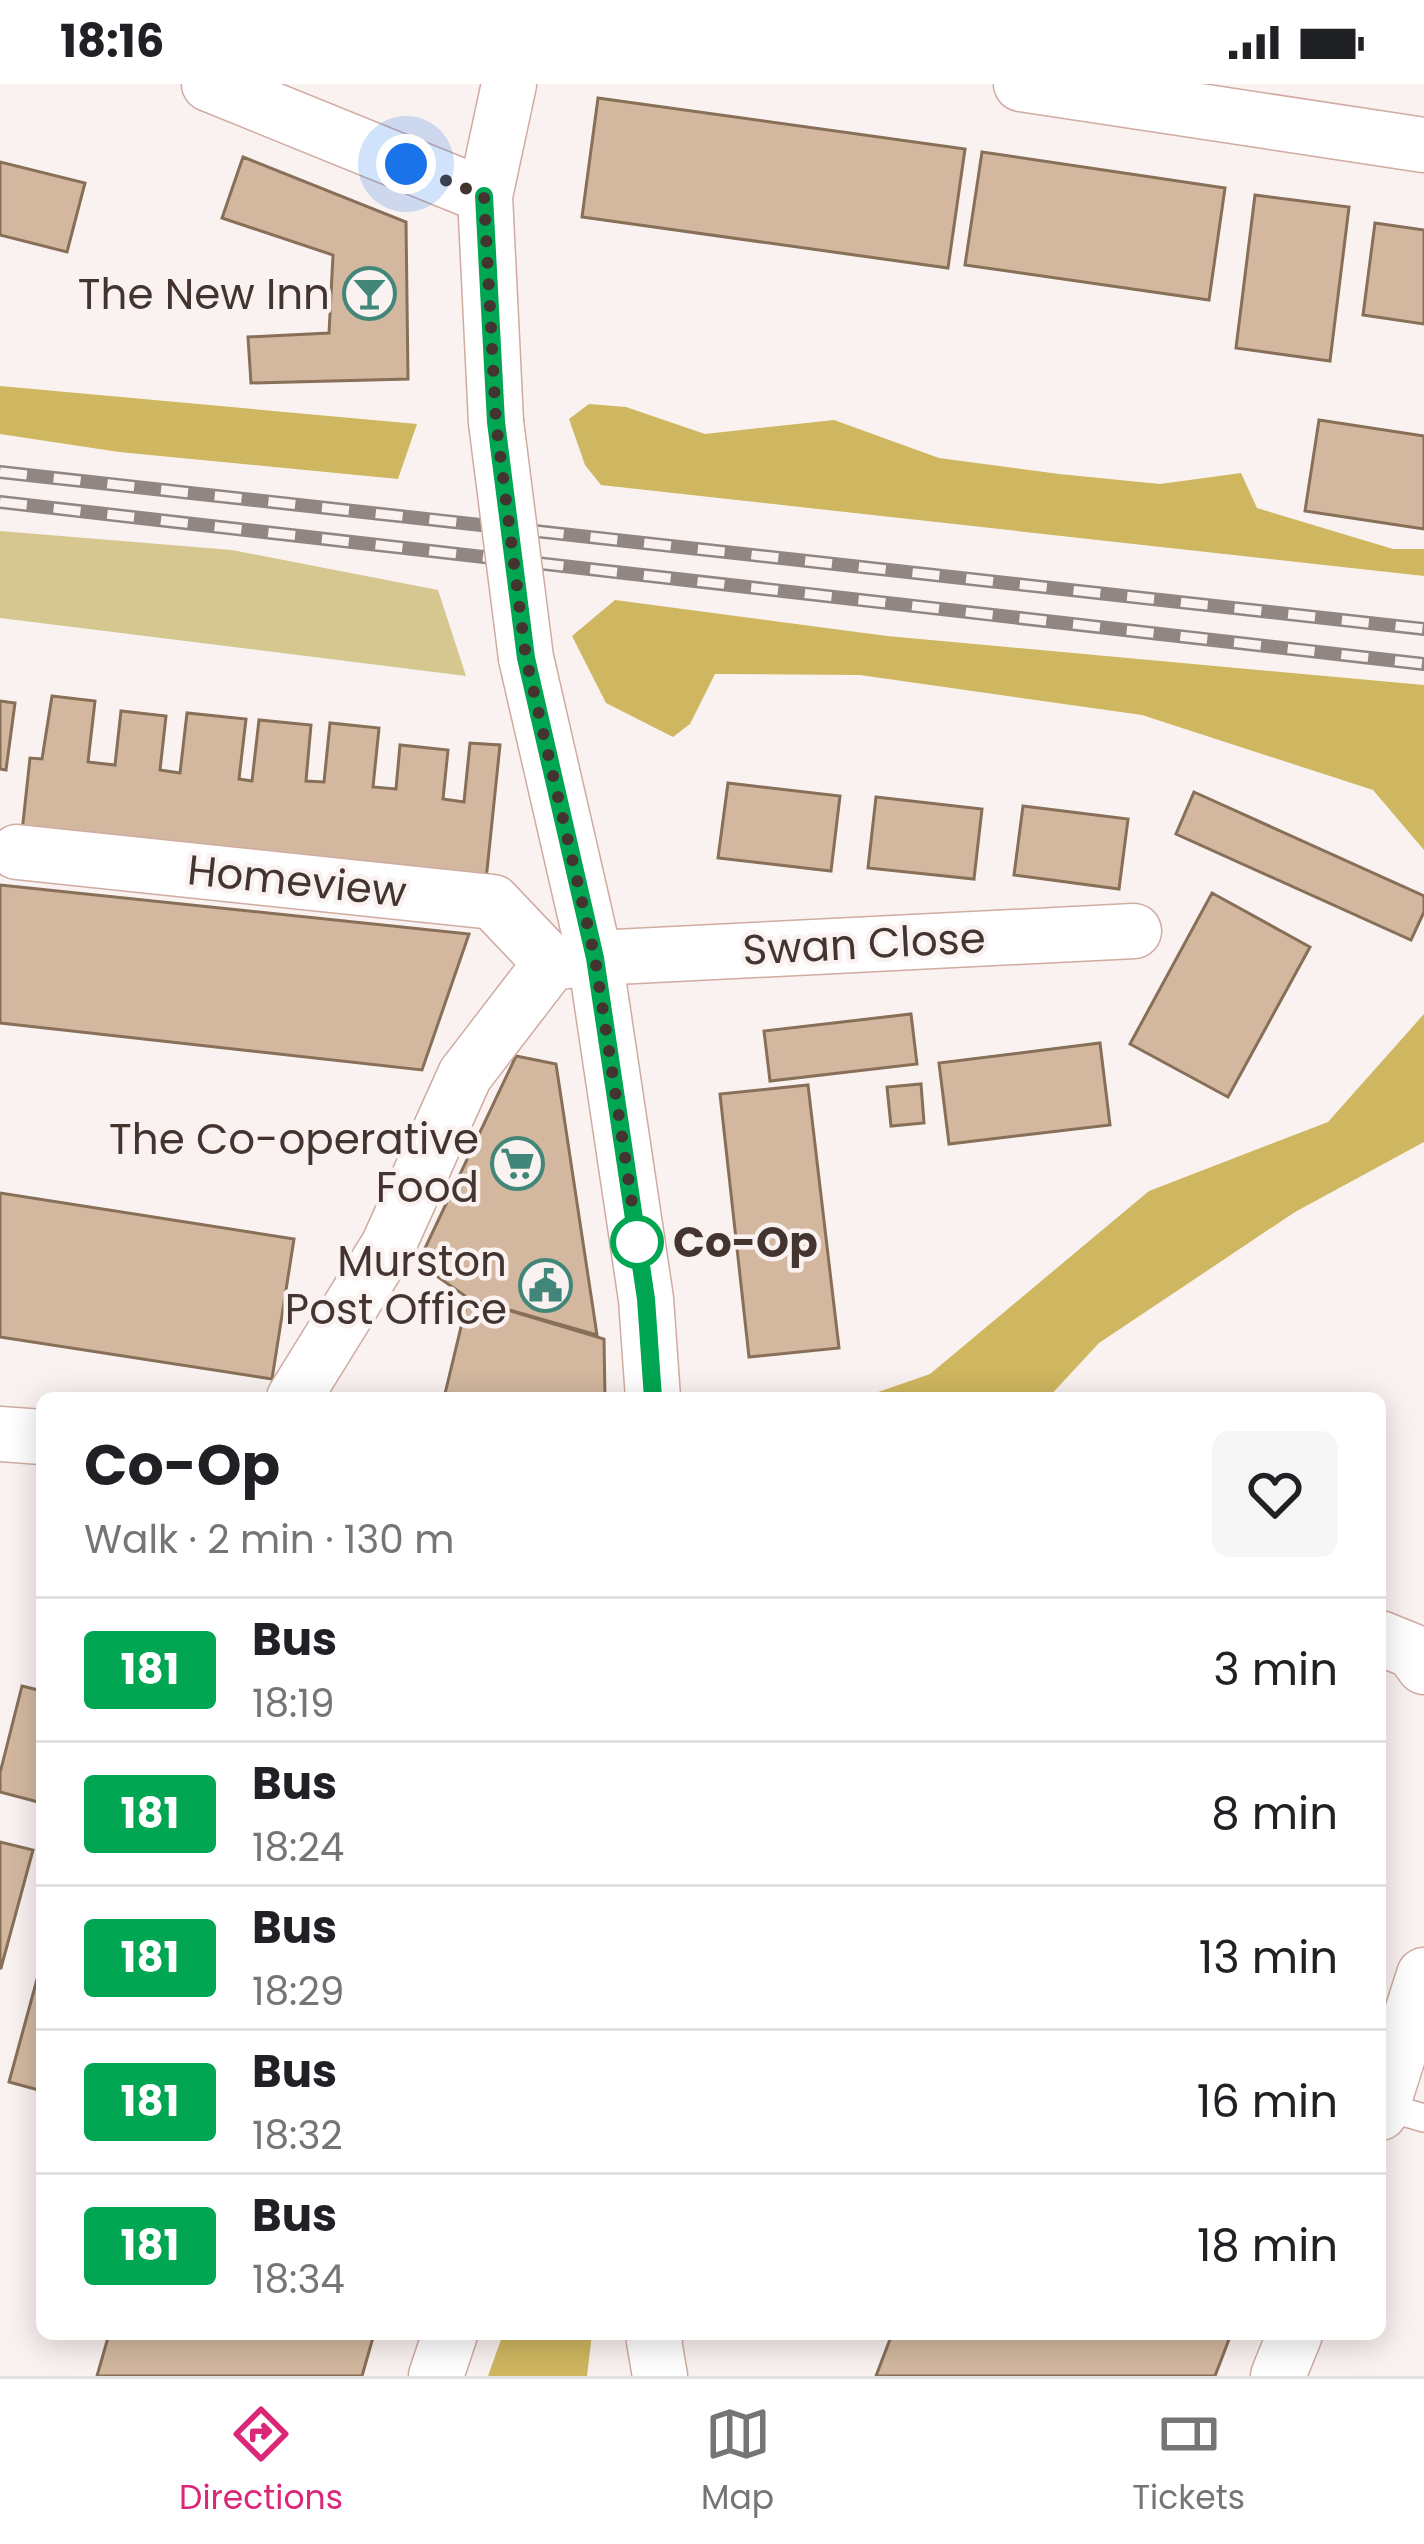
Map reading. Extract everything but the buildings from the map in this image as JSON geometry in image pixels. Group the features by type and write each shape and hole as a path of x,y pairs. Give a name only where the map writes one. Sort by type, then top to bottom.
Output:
{"street":[{"path":"209,84 484,196"},
{"path":"509,84 484,196 496,422 526,658 573,961 646,1299 653,1392"},
{"path":"1022,84 1280,103 1424,146"},
{"name":"Homeview","path":"17,852 493,902 573,961"},
{"name":"Swan Close","path":"573,961 1134,931"},
{"path":"298,1392 388,1246 465,1076 573,961"},
{"path":"0,1434 36,1437"},
{"path":"1386,1641 1412,1652 1424,1667"},
{"path":"1396,2112 1424,1975"},
{"path":"436,2376 448,2340"},
{"path":"653,2340 660,2376"},
{"path":"1278,2376 1292,2340"}],"shaded area":[{"path":"0,386 417,424 398,479 119,452 0,434"},
{"path":"589,404 626,407 705,434 834,420 939,458 1059,474 1160,484 1241,473 1257,508 1393,549 1424,549 1424,576 601,485 585,465 569,419"},
{"path":"0,531 232,550 438,590 466,676 0,618"},
{"path":"615,600 887,636 1424,685 1424,850 1373,790 1142,715 860,675 715,674 690,724 673,737 606,703 572,636"},
{"path":"1424,1014 1424,1142 1295,1212 1099,1343 1054,1392 878,1392 930,1374 1149,1191 1328,1122"},
{"path":"501,2340 591,2340 587,2376 488,2376"}],"railway":[{"path":"0,472 1424,629"},
{"path":"0,502 1424,664"}],"bus line":[{"name":"181","path":"484,196 496,422 526,658 595,958 646,1299 653,1392"}],"place":[{"name":"The New Inn","path":"369,294"},
{"name":"The Co-operative Food","path":"518,1163"},
{"name":"Co-Op","path":"637,1242"},
{"name":"Murston Post Office","path":"546,1285"}],"route":[{"path":"406,164 484,196 496,422 526,658 595,958 640,1256 637,1242"}]}
